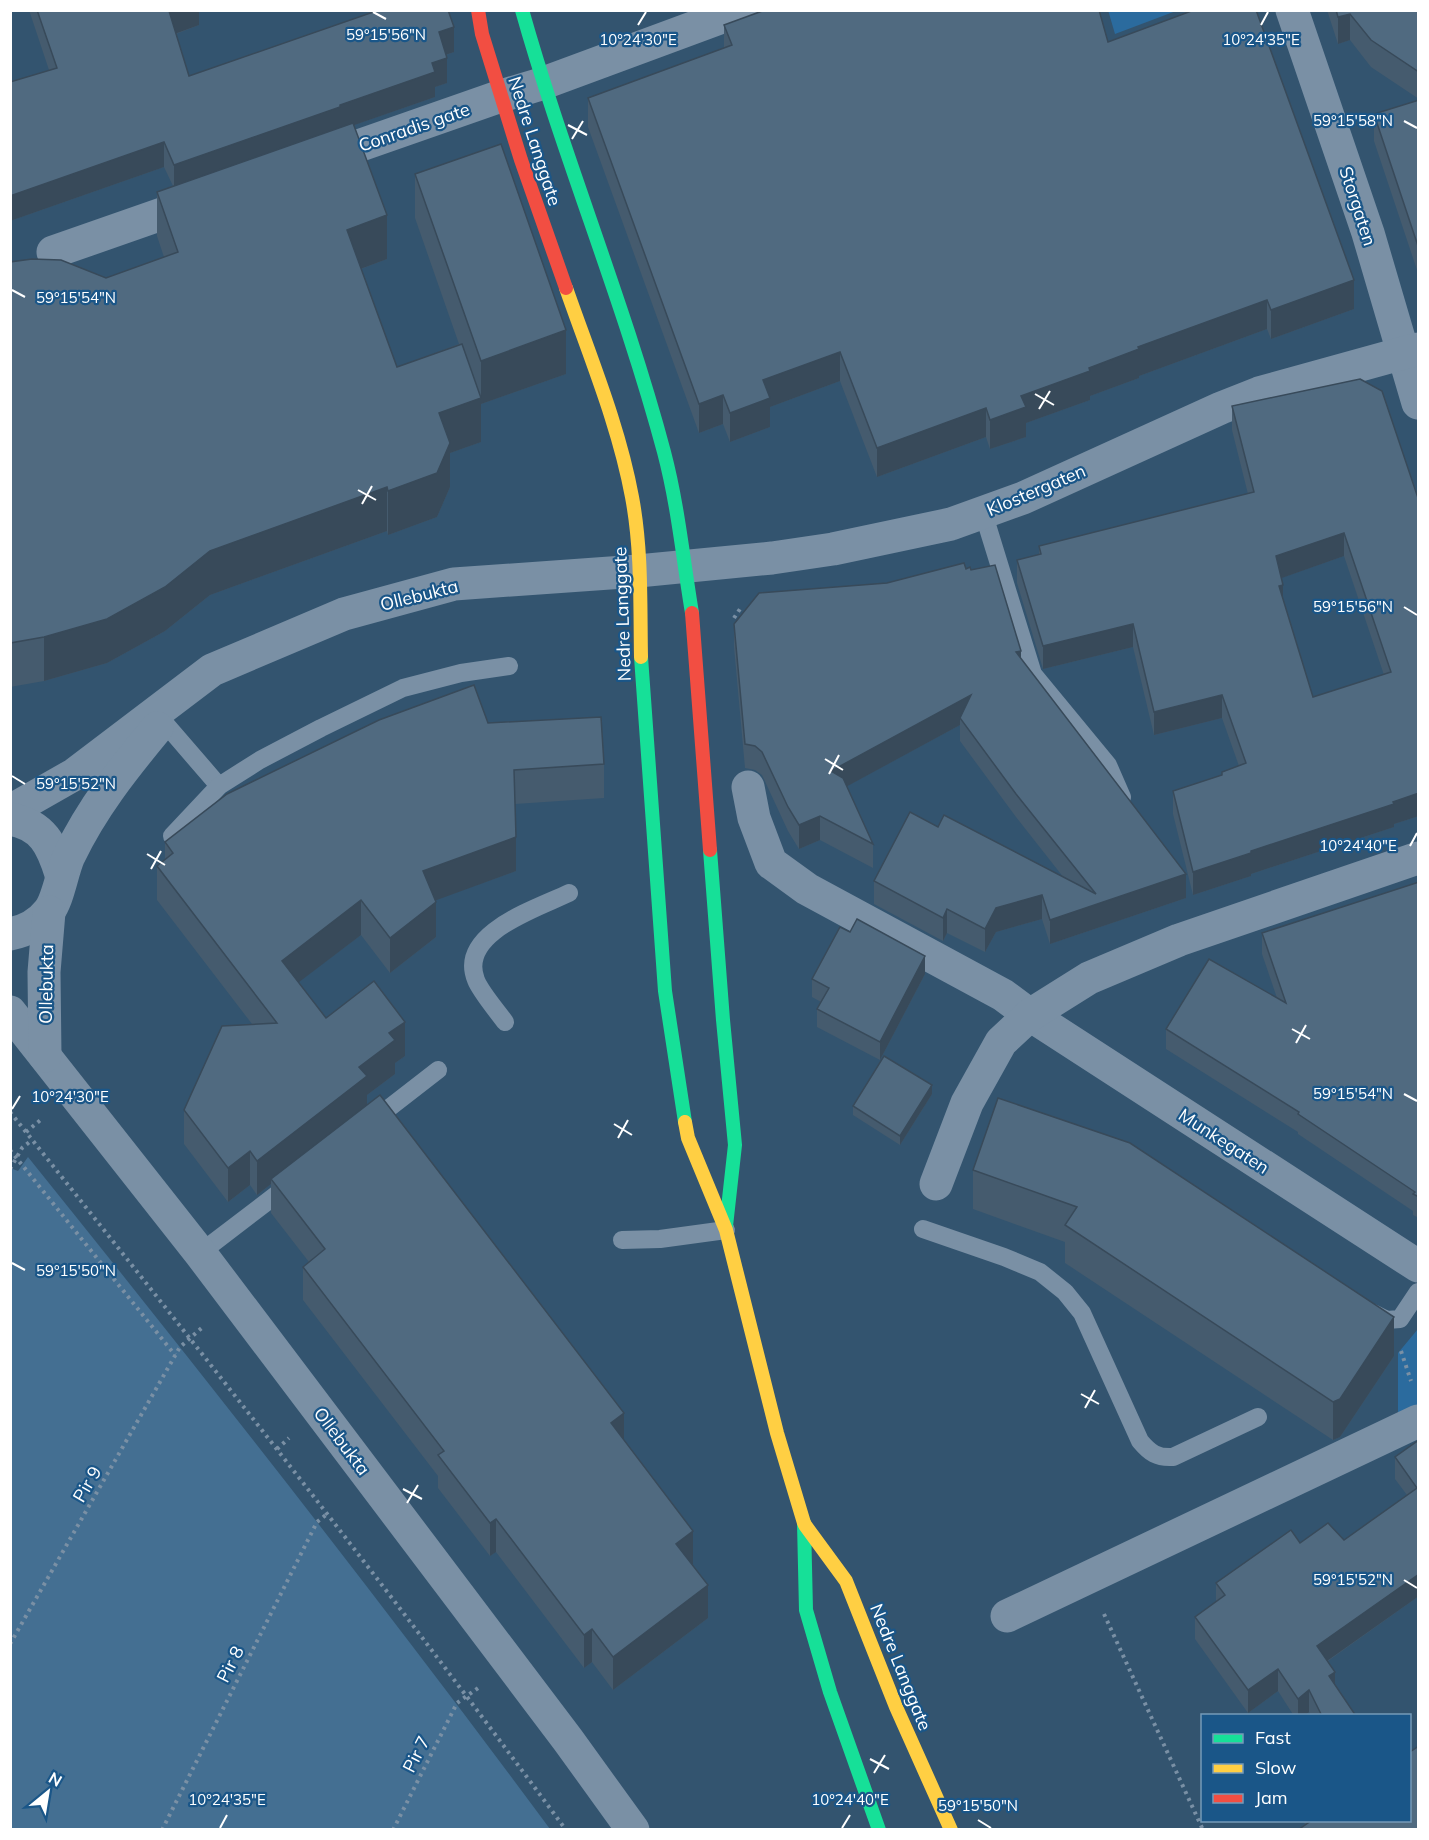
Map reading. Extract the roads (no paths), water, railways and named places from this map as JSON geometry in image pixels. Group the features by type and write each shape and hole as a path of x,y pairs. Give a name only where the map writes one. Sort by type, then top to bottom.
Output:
{"main road":[{"name":"Nedre Langgate","path":"478,10 482,34 540,216 615,428 632,497 637,533 642,673 666,1002 688,1138 726,1230 777,1433 805,1526 806,1610 830,1692 879,1830"},
{"name":"Nedre Langgate","path":"522,10 541,84 642,377 665,453 680,525 694,626 722,1009 735,1145 726,1230"},
{"name":"Nedre Langgate","path":"805,1526 846,1581 896,1707 951,1830"}],"street":[{"name":"Conradis gate","path":"288,171 541,84 741,10"},
{"name":"Storgaten","path":"1292,10 1410,351 1419,403"},
{"path":"53,252 232,190"},
{"name":"Klostergaten","path":"638,571 772,558 833,549 951,524 1023,498 1259,393 1410,351"},
{"name":"Ollebukta","path":"10,811 75,774 212,670 344,614 454,584 638,571"},
{"name":"Ollebukta","path":"10,934 22,932 33,926 49,912 55,902 61,874 102,797 163,721 212,670"},
{"name":"Munkegaten","path":"748,787 754,818 771,863 807,889 1003,995 1030,1015 1419,1266"},
{"path":"10,819 21,820 41,832 54,849 61,874"},
{"path":"936,1185 966,1103 1001,1042 1030,1015 1089,978 1179,940 1419,858"},
{"name":"Ollebukta","path":"45,1056 44,972 49,912"},
{"name":"Ollebukta","path":"10,1012 200,1253 562,1731 633,1830"},
{"path":"1007,1616 1088,1578 1417,1406"}],"lane":[{"path":"983,512 1033,674 1108,765 1122,797"},
{"path":"172,836 219,786 260,760 403,688 461,673 509,666"},
{"path":"163,721 219,786"},
{"path":"505,1022 476,980 473,963 478,946 497,928 569,893"},
{"path":"356,1134 438,1070"},
{"path":"200,1253 301,1176"},
{"path":"923,1229 1040,1272 1065,1292 1082,1313 1140,1441 1150,1453 1162,1458 1173,1457 1258,1417"},
{"path":"622,1240 660,1239 726,1230"},
{"path":"1360,1305 1388,1320 1400,1319 1419,1292"}]}
